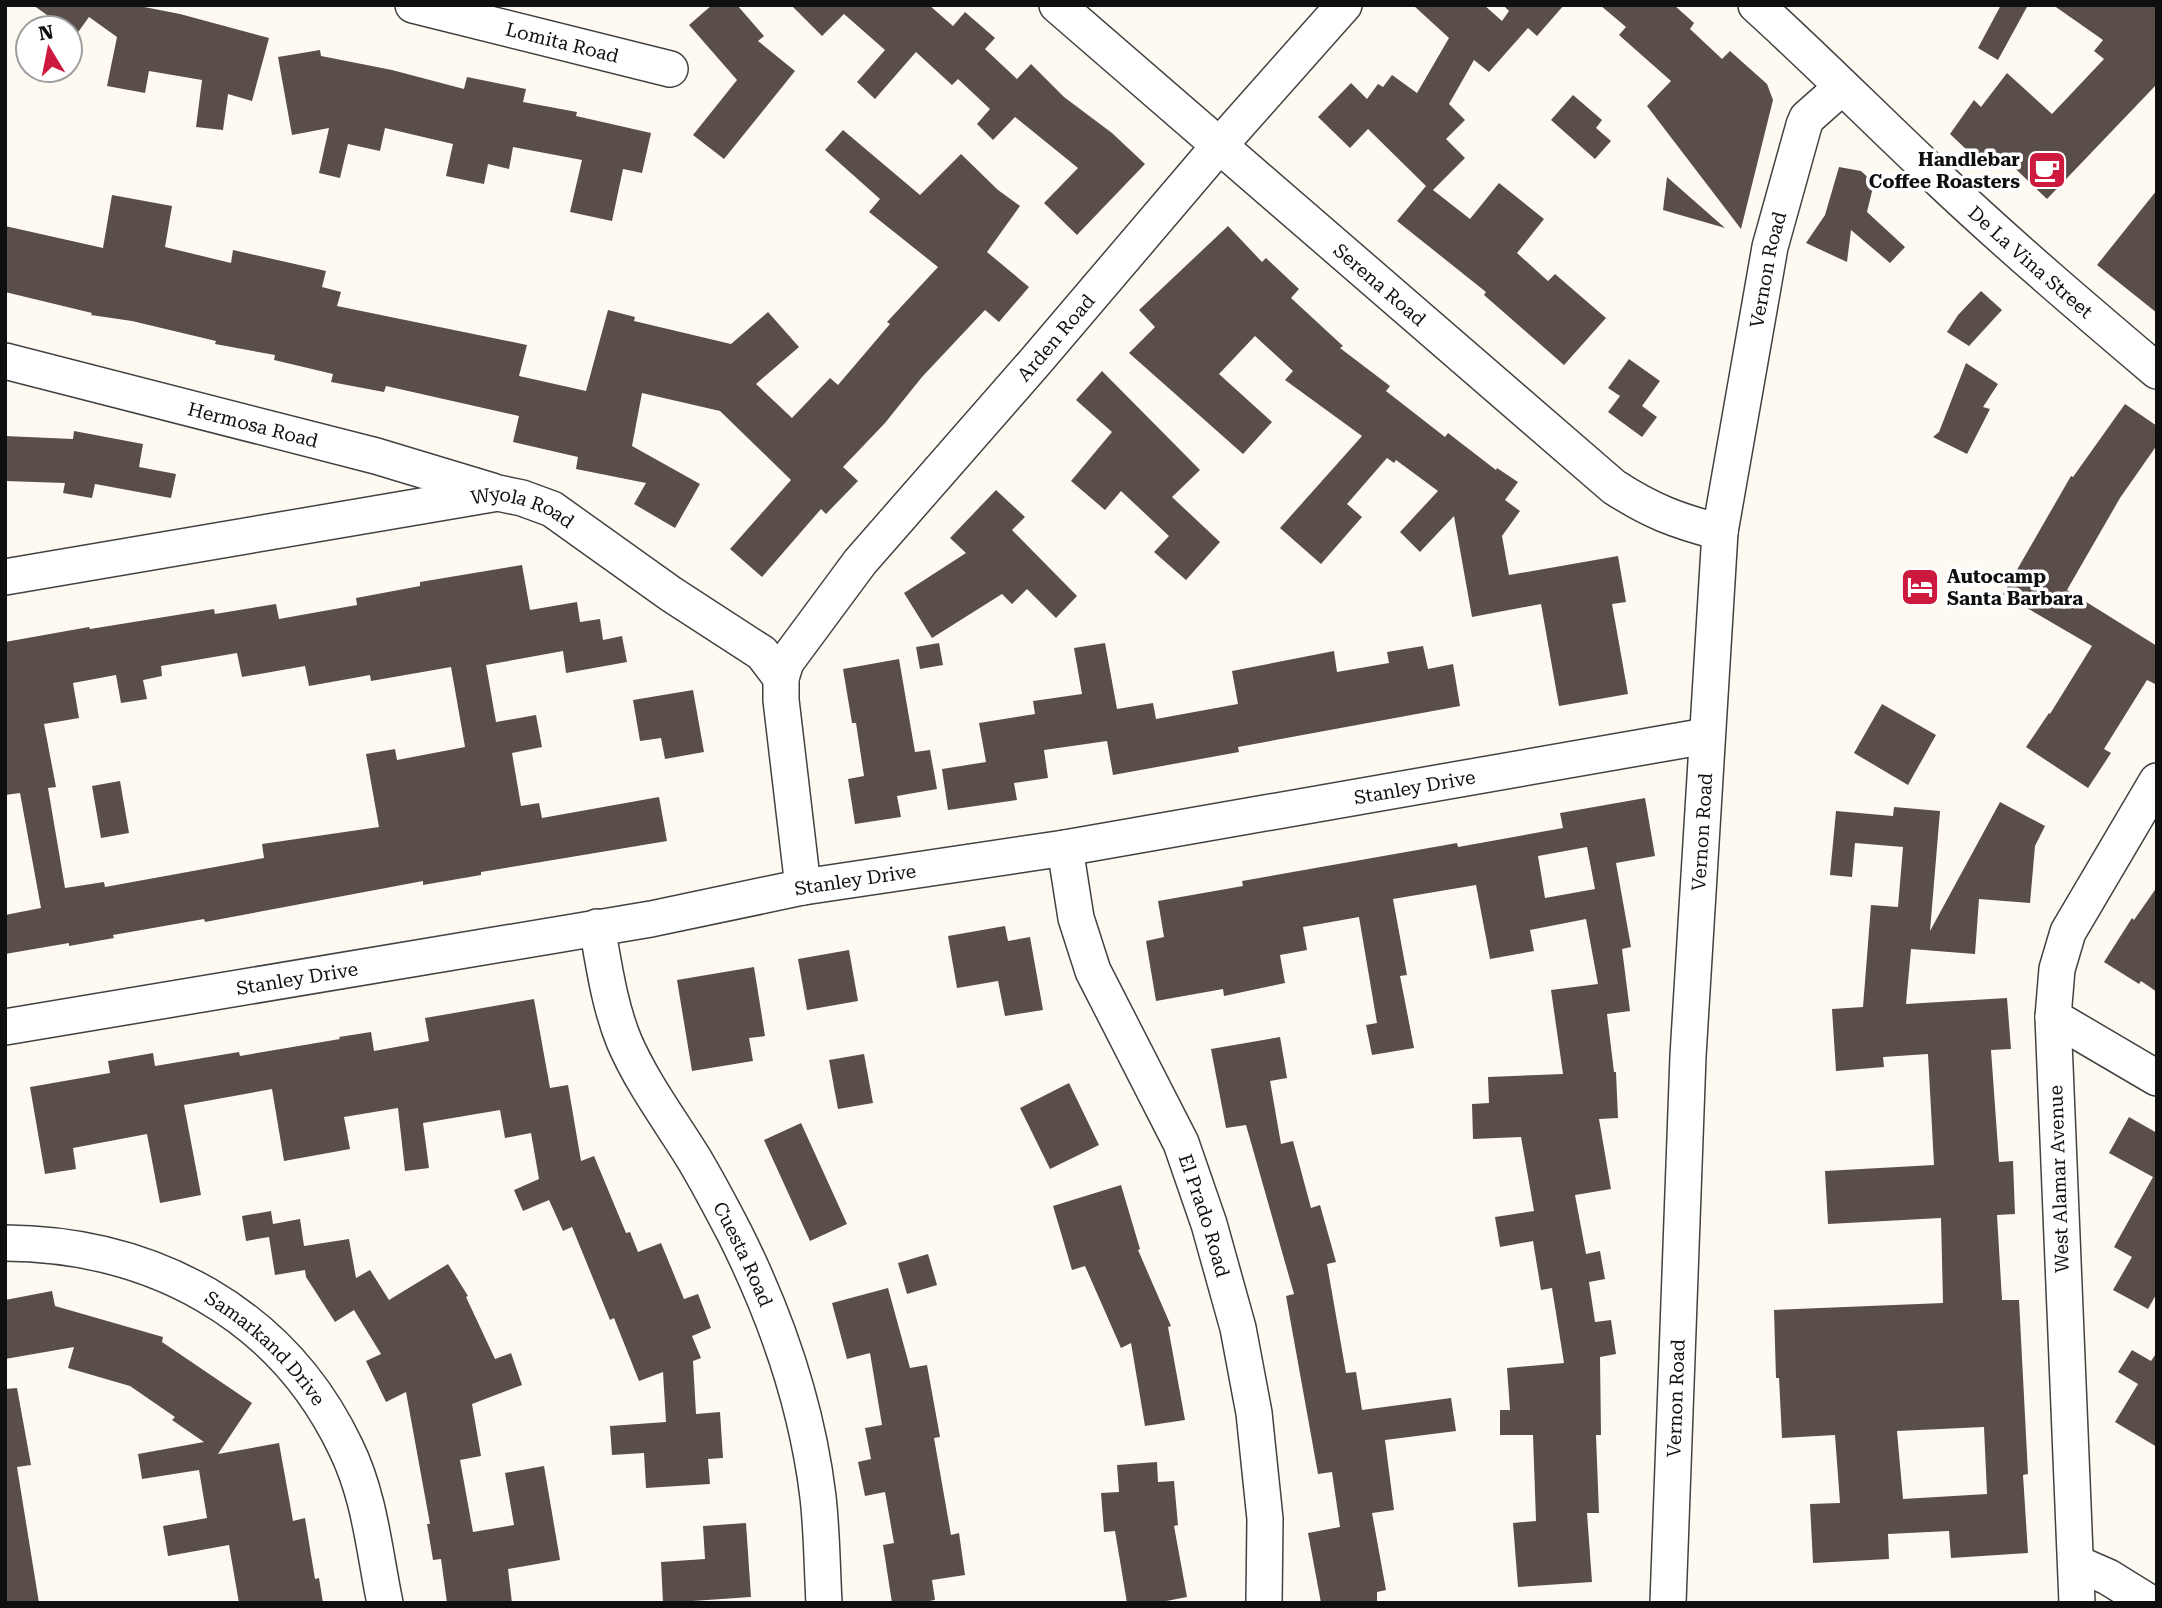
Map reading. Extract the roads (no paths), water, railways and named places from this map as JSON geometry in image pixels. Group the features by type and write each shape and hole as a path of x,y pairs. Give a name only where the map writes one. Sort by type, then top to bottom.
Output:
{"street":[{"name":"Lomita Road","path":"413,5 670,69"},
{"name":"Serena Road","path":"1057,5 1614,487 1643,506 1675,521 1720,532"},
{"name":"Arden Road","path":"781,678 786,662 860,562 1344,5"},
{"name":"De La Vina Street","path":"1756,5 2000,236 2157,371"},
{"name":"Vernon Road","path":"1668,1603 1688,1056 1720,532 1773,235 1807,118 1842,87"},
{"name":"Hermosa Road","path":"5,361 376,456 499,493"},
{"name":"Wyola Road","path":"5,577 499,493 552,509 671,594 762,653 781,678"},
{"path":"781,678 781,701 803,887"},
{"name":"Stanley Drive","path":"5,1027 651,919 803,887 1065,848 1706,736"},
{"name":"West Alamar Avenue","path":"2077,1603 2053,1017 2057,969 2068,932 2157,780"},
{"name":"El Prado Road","path":"1065,848 1076,918 1093,971 1181,1143 1209,1224 1238,1328 1254,1413 1265,1519 1265,1603"},
{"name":"Cuesta Road","path":"597,927 607,988 623,1038 640,1075 695,1160 735,1234 770,1310 789,1365 806,1430 818,1496 824,1603"},
{"path":"2053,1017 2157,1079"},
{"name":"Samarkand Drive","path":"5,1243 97,1252 140,1264 198,1290 230,1309 267,1339 304,1380 326,1410 347,1450 366,1500 384,1603"},
{"path":"2076,1563 2108,1577 2150,1603"}],"place":[{"name":"Handlebar Coffee Roasters","path":"2047,170"},
{"name":"Autocamp Santa Barbara","path":"1920,587"}]}
